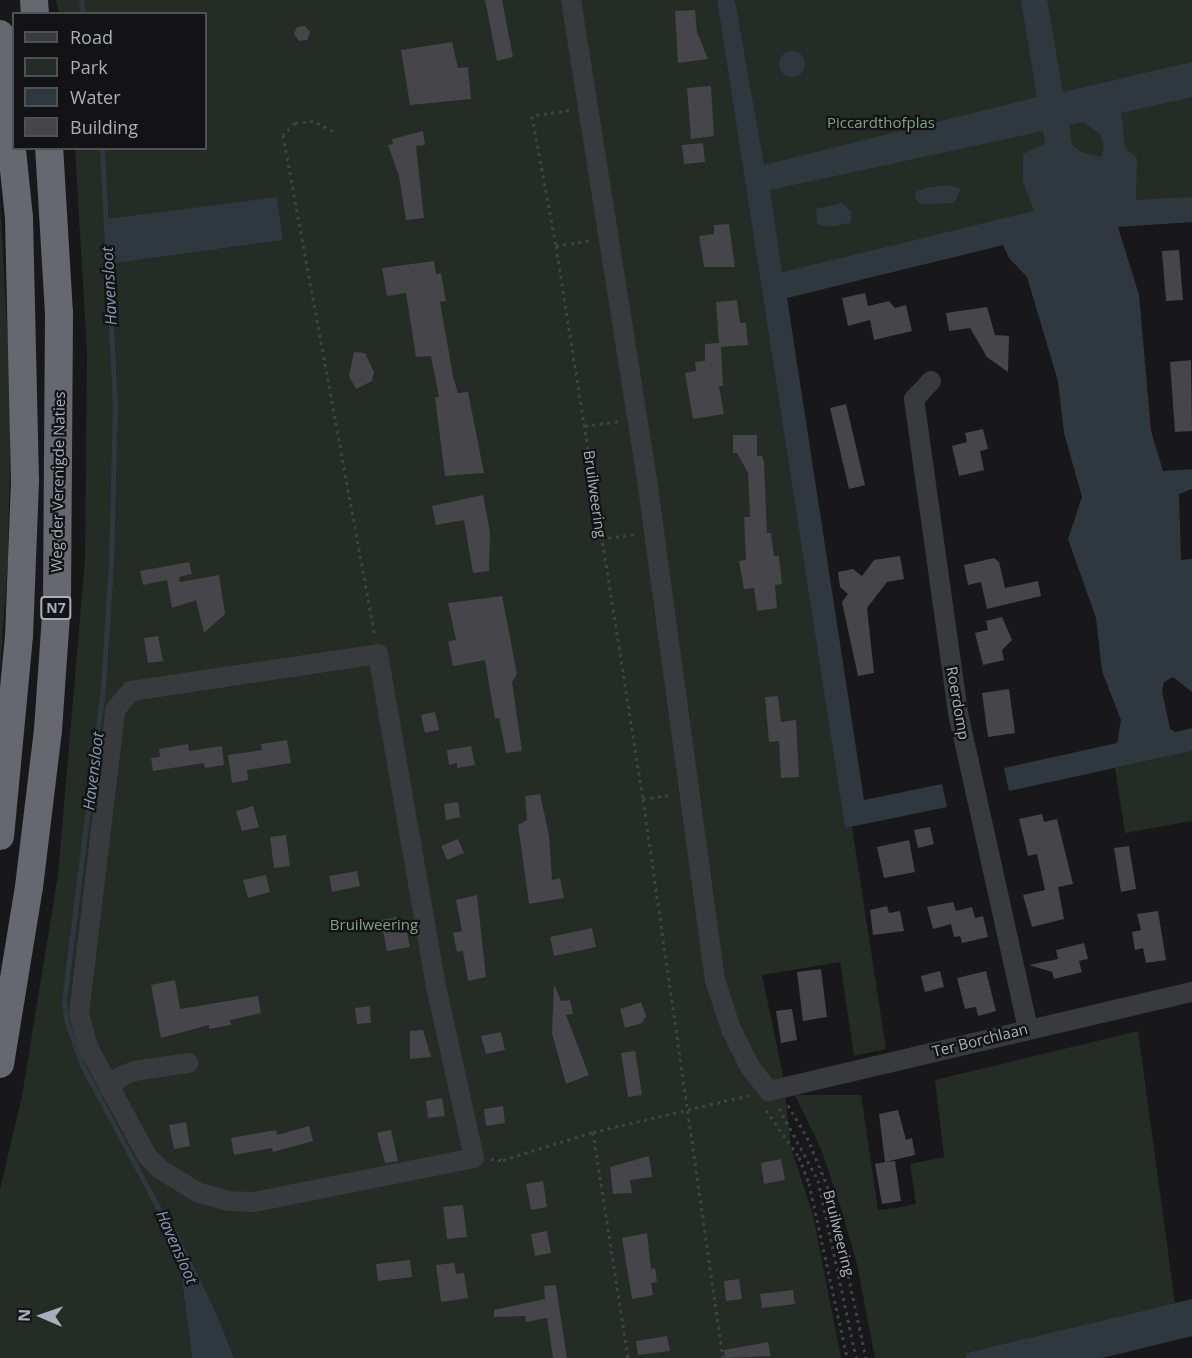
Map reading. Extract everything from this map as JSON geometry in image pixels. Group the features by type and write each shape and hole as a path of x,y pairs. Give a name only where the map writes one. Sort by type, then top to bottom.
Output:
{"highway":[{"name":"N7","path":"0,34 19,218 25,482 19,636 0,836"},
{"name":"Weg der Verenigde Naties","path":"0,1064 29,887 48,730 57,600 59,314 49,150"}],"street":[{"path":"571,0 590,107 638,418 715,980 731,1029 750,1067 769,1090"},
{"name":"Roerdomp","path":"931,381 914,399 958,713 1028,1029"},
{"path":"378,654 437,991 474,1158 254,1202 230,1201 199,1193 147,1156 109,1089 88,1047 79,1014 115,710 131,691 378,654"},
{"name":"Ter Borchlaan","path":"769,1090 1192,992"},
{"path":"109,1089 120,1077 134,1071 188,1063"}],"path":[{"name":"Bruilweering","path":"590,107 532,117 556,246 643,799 723,1358"},
{"path":"333,131 314,121 295,123 283,135 378,654"},
{"path":"556,246 610,237"},
{"path":"585,426 638,418"},
{"path":"601,538 654,531"},
{"path":"643,799 689,792"},
{"name":"Bruilweering","path":"769,1090 765,1108 799,1157 809,1183 847,1358"},
{"name":"Bruilweering","path":"769,1090 818,1180 856,1358"},
{"name":"Bruilweering","path":"769,1090 784,1098 807,1137 831,1195 866,1358"},
{"path":"474,1158 503,1160 593,1132 769,1090"},
{"path":"593,1132 628,1358"}],"green space":[{"name":"Bruilweering","path":"56,0 717,0 845,828 852,827 886,1049 854,1056 840,962 762,975 783,1075 791,1148 813,1215 841,1358 234,1358 218,1317 175,1231 192,1358 0,1358 0,1189 22,1096 58,875 85,560 87,351 75,150 207,150 207,12 59,12","holes":["277,197 283,240 109,264"]},
{"name":"Piccardthofplas","path":"735,0 1192,0 1192,197 1035,211 782,272"},
{"path":"0,199 11,399 8,558 0,670"},
{"path":"1192,751 1192,821 1125,833 1115,768"},
{"path":"1138,1031 1175,1303 966,1353 966,1358 875,1358 857,1264 841,1208 821,1149 795,1095 861,1095 878,1210 896,1208 916,1204 910,1164 944,1157 935,1080"}],"water":[{"path":"717,0 735,0 764,165 1037,97 1021,0 1047,0 1063,92 1192,62 1192,97 1121,113 1125,147 1137,159 1136,200 1192,197 1192,222 1118,227 1139,295 1151,431 1163,471 1192,469 1192,489 1179,494 1181,560 1192,559 1192,692 1173,677 1164,682 1162,691 1170,729 1176,732 1192,728 1192,751 1009,791 1004,768 1117,743 1121,720 1102,671 1096,618 1068,539 1082,497 1064,433 1058,381 1027,277 1009,258 1003,245 787,298 864,800 942,784 947,807 845,828","holes":["1083,122 1100,134 1104,147 1101,157 1081,152 1072,145 1069,125","1043,131 1045,144 1023,154 1023,182 1034,211 782,272 770,190"]},
{"path":"792,51 801,55 805,64 801,73 792,77 783,73 779,64 783,55"},
{"path":"949,185 961,189 954,203 920,204 915,198 916,192 925,188"},
{"path":"277,197 283,240 109,264 107,219"},
{"path":"842,203 852,213 850,223 829,227 817,224 816,209"},
{"path":"175,1228 218,1317 234,1358 192,1358"},
{"path":"1192,1299 1192,1336 1102,1358 966,1358 966,1353"}],"building":[{"path":"485,0 502,0 513,57 497,61"},
{"path":"695,10 697,32 708,59 678,63 675,11"},
{"path":"305,26 310,32 307,40 299,41 294,34 297,27"},
{"path":"452,42 458,68 468,67 471,99 410,105 401,50"},
{"path":"711,86 714,136 691,139 687,88"},
{"path":"423,131 425,145 416,146 424,218 406,220 399,176 388,145 393,144 392,139"},
{"path":"703,143 705,162 684,164 682,145"},
{"path":"729,224 735,267 704,267 699,236 714,234 714,225"},
{"path":"1179,250 1183,300 1166,301 1162,251"},
{"path":"434,261 436,274 441,273 446,301 440,302 453,376 458,393 468,392 484,473 445,476 435,397 439,397 431,356 416,357 406,293 387,296 382,268"},
{"path":"865,293 868,306 889,301 895,308 906,305 912,331 874,340 870,320 848,326 842,298"},
{"path":"737,300 740,323 746,323 748,345 721,347 723,386 719,386 724,414 693,419 685,373 696,371 695,362 705,361 705,344 719,343 716,302"},
{"path":"987,307 995,335 1009,336 1008,372 987,357 970,328 949,331 946,313"},
{"path":"354,352 365,353 374,372 372,381 356,389 349,376"},
{"path":"1191,360 1192,431 1175,432 1170,362"},
{"path":"846,404 865,485 849,489 830,408"},
{"path":"983,429 988,449 980,451 984,470 959,476 952,446 967,442 965,433"},
{"path":"733,435 757,435 757,456 762,456 764,463 767,533 771,533 774,556 779,556 782,584 775,585 777,608 757,611 754,588 744,589 739,561 746,560 744,517 750,517 748,473 737,453 733,453"},
{"path":"483,495 490,532 489,571 473,573 464,520 436,525 432,506"},
{"path":"900,556 904,579 887,582 867,608 874,673 858,676 842,602 848,594 840,587 838,572 853,569 862,576 874,560"},
{"path":"994,558 999,562 1005,588 1038,581 1041,596 987,609 981,582 968,585 964,565"},
{"path":"189,562 192,574 179,577 180,582 219,575 225,614 204,633 196,600 172,608 167,580 143,585 140,571"},
{"path":"502,596 517,674 512,682 522,751 506,753 499,718 495,719 485,660 453,666 448,641 456,640 448,603"},
{"path":"1002,617 1012,640 1002,650 1004,660 983,665 975,633 988,630 986,621"},
{"path":"158,636 163,661 148,663 144,638"},
{"path":"1009,689 1015,733 988,737 982,693"},
{"path":"778,696 781,722 796,720 799,777 781,778 779,741 769,742 765,697"},
{"path":"435,712 439,730 425,733 421,715"},
{"path":"287,740 291,763 247,770 248,780 232,783 228,755 262,750 261,744"},
{"path":"188,744 189,751 222,746 224,765 205,768 204,763 153,771 151,758 160,757 159,749"},
{"path":"471,746 475,765 457,768 457,763 449,765 447,750"},
{"path":"540,794 549,835 552,880 560,878 564,898 529,904 518,825 527,820 525,796"},
{"path":"458,802 460,817 446,820 444,804"},
{"path":"253,806 259,827 242,831 236,811"},
{"path":"1042,814 1044,822 1057,819 1073,884 1058,887 1064,919 1032,927 1023,895 1045,890 1037,854 1028,856 1019,819"},
{"path":"930,827 934,844 918,848 914,830"},
{"path":"286,835 290,866 274,868 270,837"},
{"path":"458,839 464,853 447,860 441,846"},
{"path":"909,840 915,872 884,878 877,847"},
{"path":"1129,846 1136,889 1121,892 1114,848"},
{"path":"357,871 360,886 332,892 329,876"},
{"path":"266,875 270,892 248,898 243,880"},
{"path":"477,895 486,977 468,981 463,951 457,952 453,933 462,931 456,900"},
{"path":"953,902 956,911 972,907 975,918 983,916 988,937 962,943 960,936 954,937 951,924 933,929 927,907"},
{"path":"887,906 889,913 900,911 904,931 873,935 870,910"},
{"path":"1158,911 1166,960 1146,963 1143,948 1135,950 1132,932 1141,930 1137,914"},
{"path":"397,917 400,933 407,932 410,947 387,951 381,920"},
{"path":"592,928 596,947 554,956 550,937"},
{"path":"1084,943 1088,959 1079,961 1082,972 1054,979 1052,972 1029,965 1058,959 1056,950"},
{"path":"821,969 827,1017 803,1021 797,972"},
{"path":"940,971 944,987 925,992 921,976"},
{"path":"986,971 996,1011 978,1016 976,1007 965,1009 957,978"},
{"path":"175,980 180,1009 258,996 261,1013 230,1020 231,1025 209,1029 209,1025 161,1038 151,985"},
{"path":"554,984 561,1001 570,1000 573,1014 566,1015 589,1075 566,1084 552,1033"},
{"path":"641,1002 646,1016 642,1023 625,1028 620,1009"},
{"path":"370,1006 371,1023 357,1024 355,1008"},
{"path":"792,1009 797,1040 781,1043 776,1011"},
{"path":"423,1030 431,1057 410,1059 410,1031"},
{"path":"501,1032 505,1050 486,1054 481,1036"},
{"path":"635,1051 642,1095 628,1097 621,1053"},
{"path":"442,1098 445,1116 428,1118 426,1101"},
{"path":"503,1106 505,1123 486,1126 484,1109"},
{"path":"898,1110 906,1140 912,1138 915,1155 885,1162 879,1114"},
{"path":"186,1122 190,1146 174,1149 169,1125"},
{"path":"309,1126 313,1141 273,1152 272,1148 234,1155 231,1138 276,1130 277,1135"},
{"path":"391,1130 398,1161 385,1163 377,1133"},
{"path":"649,1156 652,1177 630,1180 632,1193 613,1194 610,1167"},
{"path":"781,1159 785,1180 764,1184 761,1163"},
{"path":"895,1161 901,1201 882,1204 875,1164"},
{"path":"543,1181 547,1207 531,1210 526,1184"},
{"path":"463,1205 467,1237 447,1239 443,1207"},
{"path":"547,1231 551,1253 535,1256 531,1234"},
{"path":"647,1233 651,1269 655,1268 657,1282 651,1283 653,1295 632,1299 622,1238"},
{"path":"410,1260 412,1277 378,1281 376,1264"},
{"path":"454,1263 456,1274 464,1273 468,1298 441,1302 436,1265"},
{"path":"739,1279 742,1299 726,1301 724,1281"},
{"path":"556,1285 567,1358 553,1358 547,1318 526,1322 525,1316 494,1317 494,1310 545,1299 544,1286"},
{"path":"793,1290 795,1304 762,1308 760,1294"},
{"path":"667,1336 670,1351 638,1355 636,1341"},
{"path":"768,1342 771,1356 725,1358 724,1350"}],"waterway":[{"name":"Havensloot","path":"81,0 83,12"},
{"name":"Havensloot","path":"102,150 115,403 111,563 103,688 64,1000 66,1020 82,1065 178,1245"}]}
